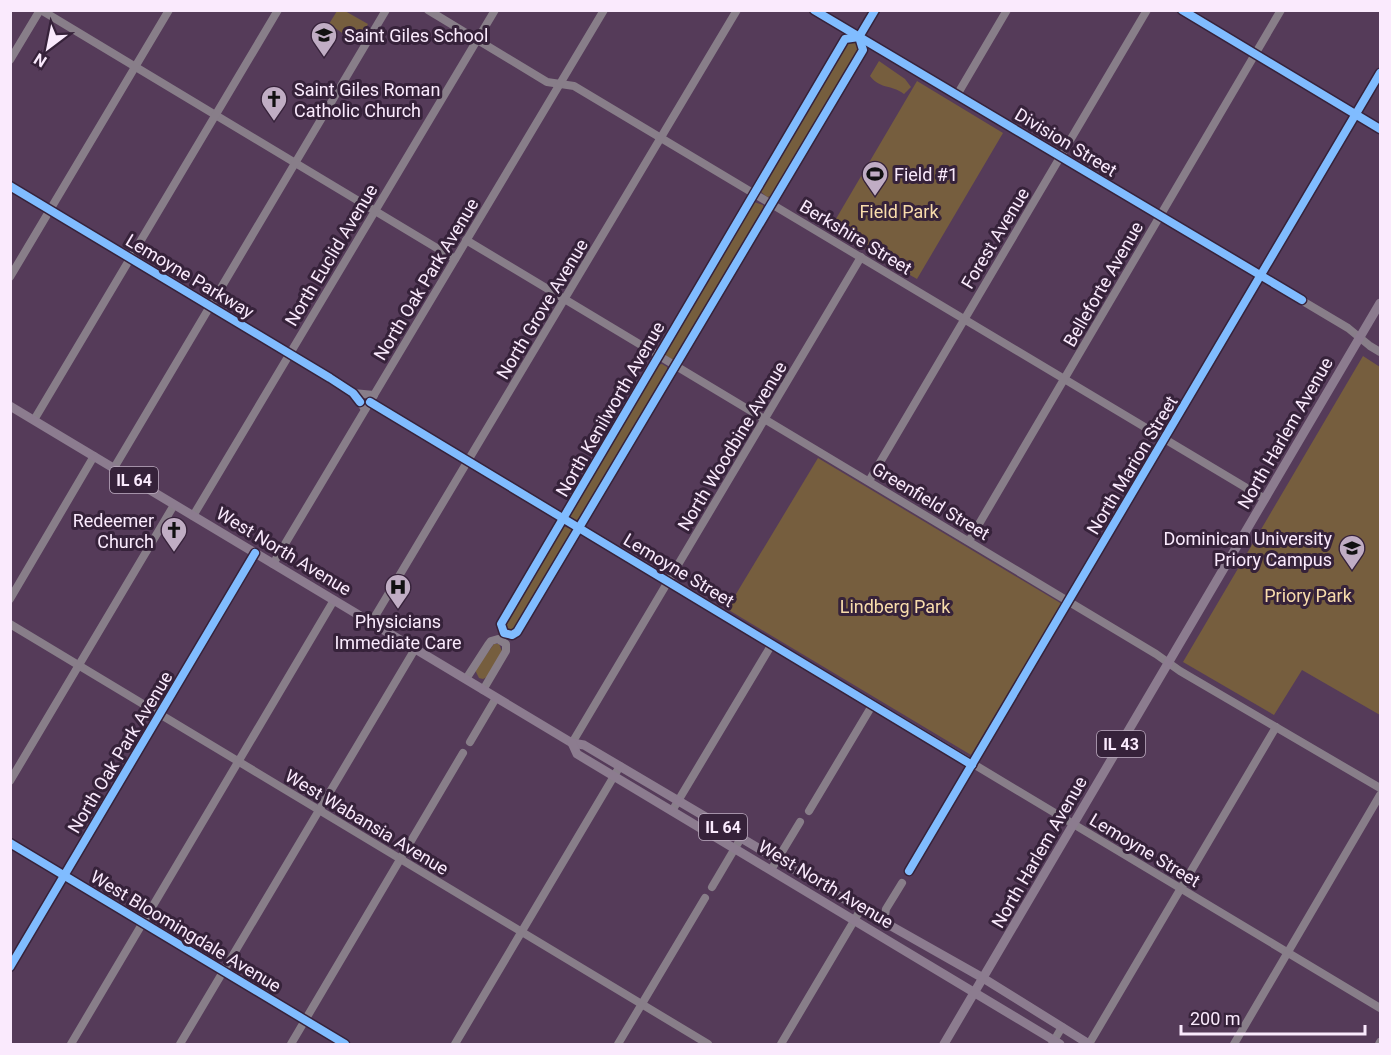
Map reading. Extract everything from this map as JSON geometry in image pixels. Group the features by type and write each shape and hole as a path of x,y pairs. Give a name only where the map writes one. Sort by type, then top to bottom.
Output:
{"main road":[{"name":"North Harlem Avenue","path":"944,1044 1380,303"},
{"name":"West North Avenue","path":"11,409 34,420 572,743 584,745 861,909 983,978"},
{"name":"West North Avenue","path":"572,743 577,754 975,992"},
{"name":"IL 64","path":"983,978 1089,1044"},
{"name":"IL 64","path":"975,992 1056,1043"}],"street":[{"path":"10,60 40,10 455,259"},
{"path":"10,277 169,10"},
{"path":"34,420 278,10"},
{"path":"114,468 387,10"},
{"name":"Berkshire Street","path":"428,10 548,82 574,86 1265,499"},
{"name":"North Euclid Avenue","path":"193,516 495,10"},
{"name":"North Oak Park Avenue","path":"273,564 604,10"},
{"name":"North Grove Avenue","path":"371,623 737,10"},
{"name":"Division Street","path":"814,10 1348,328 1380,352"},
{"name":"North Kenilworth Avenue","path":"859,37 846,39 501,624 504,633 512,635 517,632 580,528 863,50 859,37 875,10"},
{"path":"957,95 1007,10"},
{"name":"Forest Avenue","path":"869,480 1147,10"},
{"path":"1182,10 1380,129"},
{"name":"Belleforte Avenue","path":"969,541 1281,10"},
{"name":"North Marion Street","path":"909,871 1380,73"},
{"name":"Lemoyne Parkway","path":"10,186 370,402"},
{"name":"Greenfield Street","path":"466,240 1380,788"},
{"name":"North Woodbine Avenue","path":"572,743 861,257"},
{"name":"Lemoyne Parkway","path":"353,393 370,402"},
{"name":"Lemoyne Street","path":"370,402 1380,1008"},
{"path":"10,599 94,456"},
{"path":"10,781 174,505"},
{"name":"North Oak Park Avenue","path":"10,967 255,553"},
{"path":"71,1044 334,600"},
{"name":"West Wabansia Avenue","path":"10,624 708,1044"},
{"path":"466,679 491,641 498,639 506,644 506,651 483,690"},
{"path":"672,811 772,644"},
{"path":"180,1044 415,649"},
{"path":"470,742 496,698"},
{"path":"809,812 873,704"},
{"path":"1089,1044 1276,727"},
{"path":"291,1044 463,753"},
{"path":"455,1044 620,766"},
{"path":"1234,1044 1380,795"},
{"path":"771,870 800,822"},
{"path":"712,887 741,838"},
{"name":"West Bloomingdale Avenue","path":"10,843 345,1044"},
{"path":"880,920 902,883"},
{"path":"618,1044 705,898"},
{"path":"781,1044 861,909"},
{"path":"1056,1043 1062,1028"}],"green space":[{"path":"337,11 345,11 368,24 357,43 329,24"},
{"path":"853,41 860,48 772,196 767,197 760,191 849,42"},
{"path":"879,61 905,79 911,87 904,94 878,83 870,76"},
{"name":"Field Park","path":"917,81 1003,133 917,279 830,229"},
{"path":"754,202 763,205 764,210 676,358 666,356 666,351"},
{"name":"Priory Park","path":"1363,356 1380,367 1380,715 1302,670 1274,715 1183,662"},
{"path":"662,364 667,367 668,372 580,519 570,517 569,514 657,365"},
{"name":"Lindberg Park","path":"818,458 1062,604 971,755 727,609"},
{"path":"563,526 571,529 573,533 514,631 507,632 504,624"},
{"path":"494,644 499,644 502,651 487,677 479,678 475,670"}],"cycle path":[{"path":"814,10 1302,300"},
{"path":"859,37 845,39 501,624 504,633 512,635 517,632 863,50 859,37 875,10"},
{"path":"1182,10 1380,129"},
{"path":"909,871 1380,73"},
{"path":"10,186 330,378 353,393 360,402"},
{"path":"370,402 972,765"},
{"path":"10,967 255,553"},
{"path":"10,843 345,1044"}],"place":[{"name":"Saint Giles School","path":"324,58"},
{"name":"Saint Giles Roman Catholic Church","path":"274,122"},
{"name":"Field #1","path":"875,197"},
{"name":"Redeemer Church","path":"174,553"},
{"name":"Dominican University Priory Campus","path":"1352,571"},
{"name":"Physicians Immediate Care","path":"398,610"}]}
